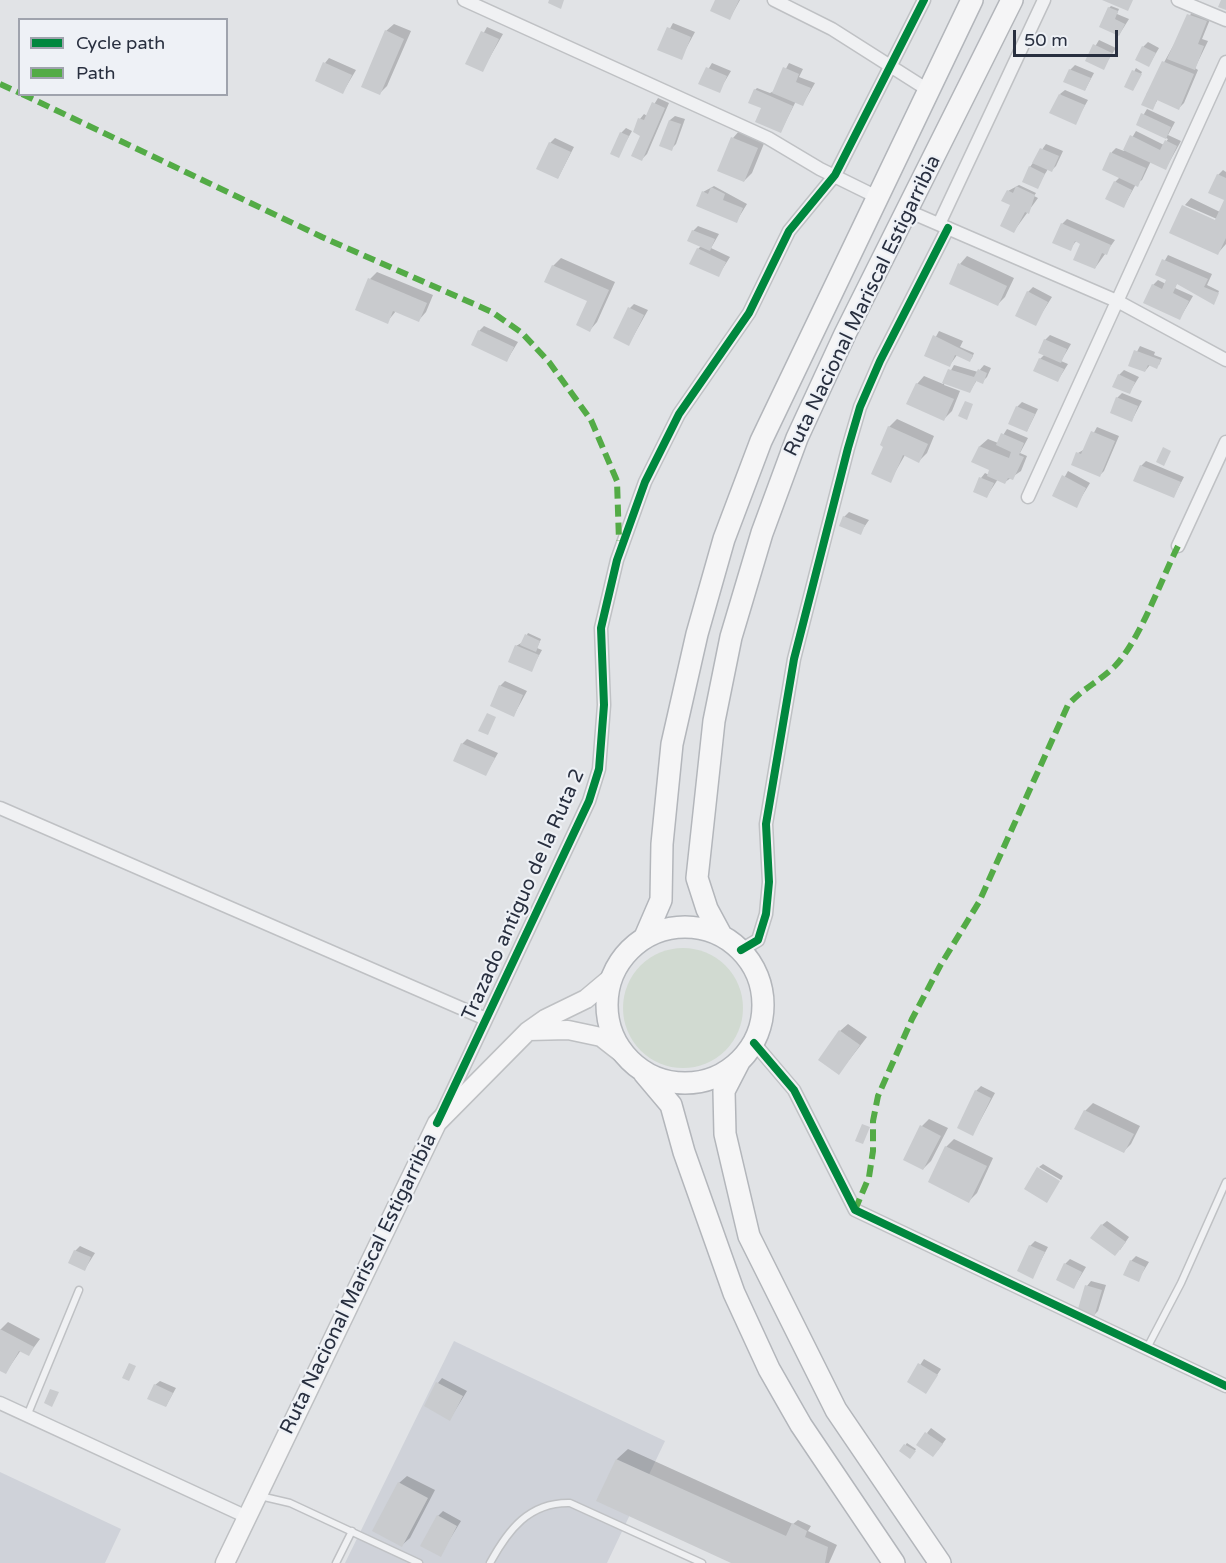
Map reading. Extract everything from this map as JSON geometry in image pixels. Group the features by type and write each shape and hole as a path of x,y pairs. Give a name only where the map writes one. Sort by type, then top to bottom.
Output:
{"highway":[{"name":"Ruta Nacional Mariscal Estigarribia","path":"645,938 661,900 662,844 672,744 697,634 724,539 761,441 972,0"},
{"name":"Ruta Nacional Mariscal Estigarribia","path":"721,935 707,909 697,878 714,721 731,637 762,532 797,438 1012,0"},
{"path":"894,1563 801,1425 770,1369 734,1293 684,1152 671,1105 644,1073 624,1055 611,1032 607,1005 611,978 625,955 645,938 670,928 696,927 721,935 741,950 756,970 763,994 762,1019 754,1042 739,1062 724,1091 725,1134 749,1236 836,1410 940,1563"},
{"path":"644,1073 668,1083 693,1084 718,1077 739,1062"}],"main road":[{"name":"Ruta Nacional Mariscal Estigarribia","path":"225,1563 437,1123 528,1031 545,1019 586,999 611,978"},
{"path":"528,1031 568,1030 601,1037 624,1055"}],"street":[{"path":"464,0 768,138 820,169 876,197"},
{"path":"774,0 832,29 928,90"},
{"name":"Trazado antiguo de la Ruta 2","path":"437,1123 589,801 599,769 604,705 601,628 616,560 645,482 678,414 749,313 789,231 835,175 924,0"},
{"path":"741,950 758,940 766,914 769,882 766,824 794,659 860,407 944,226 1044,0"},
{"path":"1178,0 1226,20"},
{"path":"1028,496 1119,302 1226,63"},
{"path":"908,211 1119,302 1226,360"},
{"path":"1178,546 1226,442"},
{"path":"0,808 486,1019"},
{"path":"754,1042 794,1090 855,1210 1226,1386"},
{"path":"0,1403 247,1517"}],"lane":[{"path":"1147,1348 1181,1283 1226,1182"},
{"path":"27,1416 79,1290"},
{"path":"257,1495 290,1503 419,1563"},
{"path":"490,1563 506,1534 522,1518 537,1508 555,1503 570,1503 702,1563"},
{"path":"336,1563 352,1531"}],"shaded area":[{"path":"683,948 706,952 726,965 739,985 743,1008 739,1031 726,1051 706,1064 683,1068 660,1064 640,1051 627,1031 623,1008 627,985 640,965 660,952"},
{"path":"454,1341 665,1441 607,1563 345,1563"},
{"path":"0,1472 121,1529 105,1563 0,1563"}],"building":[{"path":"549,0 564,0 561,9 548,3"},
{"path":"715,0 739,0 730,20 710,11"},
{"path":"1102,0 1133,0 1128,11"},
{"path":"1221,0 1226,0 1226,10 1218,7"},
{"path":"1108,7 1118,11 1115,19 1125,24 1119,36 1099,27"},
{"path":"1187,14 1207,21 1198,44 1204,46 1195,70 1167,59"},
{"path":"667,27 691,37 682,60 657,50"},
{"path":"385,30 404,39 380,95 361,87"},
{"path":"481,31 499,39 483,72 465,64"},
{"path":"1093,44 1112,53 1104,70 1085,61"},
{"path":"1142,46 1156,53 1149,67 1135,60"},
{"path":"1162,61 1194,74 1179,110 1157,100 1153,110 1141,105"},
{"path":"323,62 352,75 343,94 315,81"},
{"path":"706,67 727,76 720,93 698,84"},
{"path":"783,67 799,74 796,82 811,88 803,106 772,93"},
{"path":"1069,69 1091,78 1085,91 1063,82"},
{"path":"1132,70 1142,74 1133,91 1124,87"},
{"path":"754,89 793,106 781,133 755,122 761,108 748,103"},
{"path":"1059,94 1085,105 1076,125 1049,113"},
{"path":"652,102 665,108 642,161 631,156 640,136 633,132 638,118 644,120"},
{"path":"1141,113 1171,127 1166,139 1136,125"},
{"path":"669,120 681,124 672,151 659,146"},
{"path":"620,132 629,136 619,158 610,154"},
{"path":"1130,135 1160,150 1165,140 1177,146 1166,170 1123,150"},
{"path":"731,137 758,148 744,182 717,171"},
{"path":"549,142 571,152 558,179 536,169"},
{"path":"1040,148 1059,156 1052,172 1032,163"},
{"path":"1110,152 1146,168 1138,187 1102,170"},
{"path":"1029,166 1045,174 1038,189 1022,182"},
{"path":"1217,174 1226,178 1226,238 1218,255 1169,233 1182,205 1215,220 1224,200 1208,193"},
{"path":"1114,181 1132,190 1124,208 1105,199"},
{"path":"1016,186 1035,195 1029,214 1025,212 1014,233 1000,226 1010,205 1001,201 1007,190 1013,193"},
{"path":"711,187 725,194 723,200 743,208 737,223 696,206 702,191 708,194"},
{"path":"1061,223 1111,245 1107,255 1102,253 1095,269 1073,260 1080,244 1075,241 1071,251 1052,243"},
{"path":"692,230 715,239 710,251 687,241"},
{"path":"697,248 726,262 719,277 689,264"},
{"path":"1162,259 1208,279 1204,287 1219,293 1214,305 1177,284 1173,293 1189,301 1180,320 1143,303 1152,284 1162,289 1166,280 1155,275"},
{"path":"958,263 1007,286 998,306 949,284"},
{"path":"552,265 609,290 590,332 576,325 587,301 544,282"},
{"path":"368,278 427,303 419,322 393,311 388,324 355,310"},
{"path":"1027,291 1048,302 1036,326 1015,316"},
{"path":"628,307 644,315 629,346 613,338"},
{"path":"478,330 514,347 507,362 471,345"},
{"path":"933,335 973,355 970,362 955,355 950,367 924,356"},
{"path":"1044,339 1067,349 1061,363 1038,353"},
{"path":"1134,350 1161,360 1157,369 1148,365 1145,372 1128,366"},
{"path":"1039,358 1064,369 1058,382 1033,371"},
{"path":"948,369 974,377 978,369 987,373 983,384 976,381 970,393 942,383"},
{"path":"1118,374 1135,382 1130,394 1112,387"},
{"path":"916,383 954,399 944,421 906,404"},
{"path":"1116,397 1138,406 1132,422 1110,413"},
{"path":"965,401 973,404 967,420 958,416"},
{"path":"1016,406 1035,414 1027,432 1008,424"},
{"path":"888,426 928,444 919,463 903,455 891,483 871,474 883,447 880,445"},
{"path":"1091,431 1115,441 1100,477 1071,465 1076,452 1081,454"},
{"path":"1001,433 1024,443 1019,455 1024,457 1013,480 1008,478 1005,484 987,476 989,470 971,462 979,446 1009,458 1011,452 996,445"},
{"path":"1163,447 1171,451 1164,466 1156,462"},
{"path":"1140,465 1181,482 1174,498 1133,481"},
{"path":"1062,475 1086,488 1077,508 1052,496"},
{"path":"979,477 994,483 987,498 973,492"},
{"path":"843,516 865,525 861,535 839,526"},
{"path":"525,634 540,641 536,652 520,645"},
{"path":"515,645 539,655 532,672 508,662"},
{"path":"499,685 523,695 514,717 490,706"},
{"path":"487,713 496,717 488,735 478,731"},
{"path":"461,743 495,758 486,776 453,761"},
{"path":"839,1030 860,1045 839,1075 818,1060"},
{"path":"975,1090 991,1098 973,1136 957,1128"},
{"path":"1084,1110 1134,1134 1124,1153 1074,1129"},
{"path":"862,1124 870,1127 863,1144 855,1141"},
{"path":"920,1125 941,1136 923,1170 903,1160"},
{"path":"945,1146 987,1166 969,1203 928,1182"},
{"path":"1037,1167 1060,1181 1047,1203 1024,1189"},
{"path":"1101,1224 1126,1242 1115,1256 1090,1238"},
{"path":"1029,1245 1045,1252 1033,1279 1017,1271"},
{"path":"74,1250 91,1257 85,1271 68,1263"},
{"path":"1130,1260 1145,1267 1139,1282 1123,1275"},
{"path":"1064,1263 1082,1272 1074,1289 1056,1280"},
{"path":"1085,1285 1102,1290 1094,1317 1077,1312"},
{"path":"0,1329 34,1347 29,1356 19,1351 6,1374 0,1371"},
{"path":"129,1363 136,1366 129,1381 122,1378"},
{"path":"918,1363 938,1375 926,1394 907,1382"},
{"path":"436,1382 463,1396 450,1421 424,1406"},
{"path":"154,1384 173,1393 166,1407 147,1399"},
{"path":"50,1389 59,1392 52,1407 44,1403"},
{"path":"925,1432 943,1444 933,1457 916,1445"},
{"path":"904,1444 916,1451 910,1459 899,1451"},
{"path":"616,1459 786,1536 792,1523 807,1531 805,1537 828,1547 825,1563 731,1563 596,1501"},
{"path":"398,1482 428,1498 402,1547 372,1531"},
{"path":"437,1515 457,1526 441,1557 420,1546"}],"marked path":[{"path":"0,84 18,92"},
{"path":"26,96 322,237 492,312 522,333 549,362 591,420 617,481 619,541"},
{"path":"855,1210 869,1177 873,1151 873,1121 878,1096 912,1019 940,966 979,902 1068,705 1115,666 1124,655 1141,626 1178,546"}],"cycle path":[{"path":"437,1123 589,801 599,769 604,705 601,628 617,560 645,482 679,414 749,313 789,231 835,175 924,0"},
{"path":"741,950 758,940 766,914 769,882 766,824 794,659 848,448 860,407 880,361 948,228"},
{"path":"754,1043 794,1090 855,1210 1226,1386"}]}
